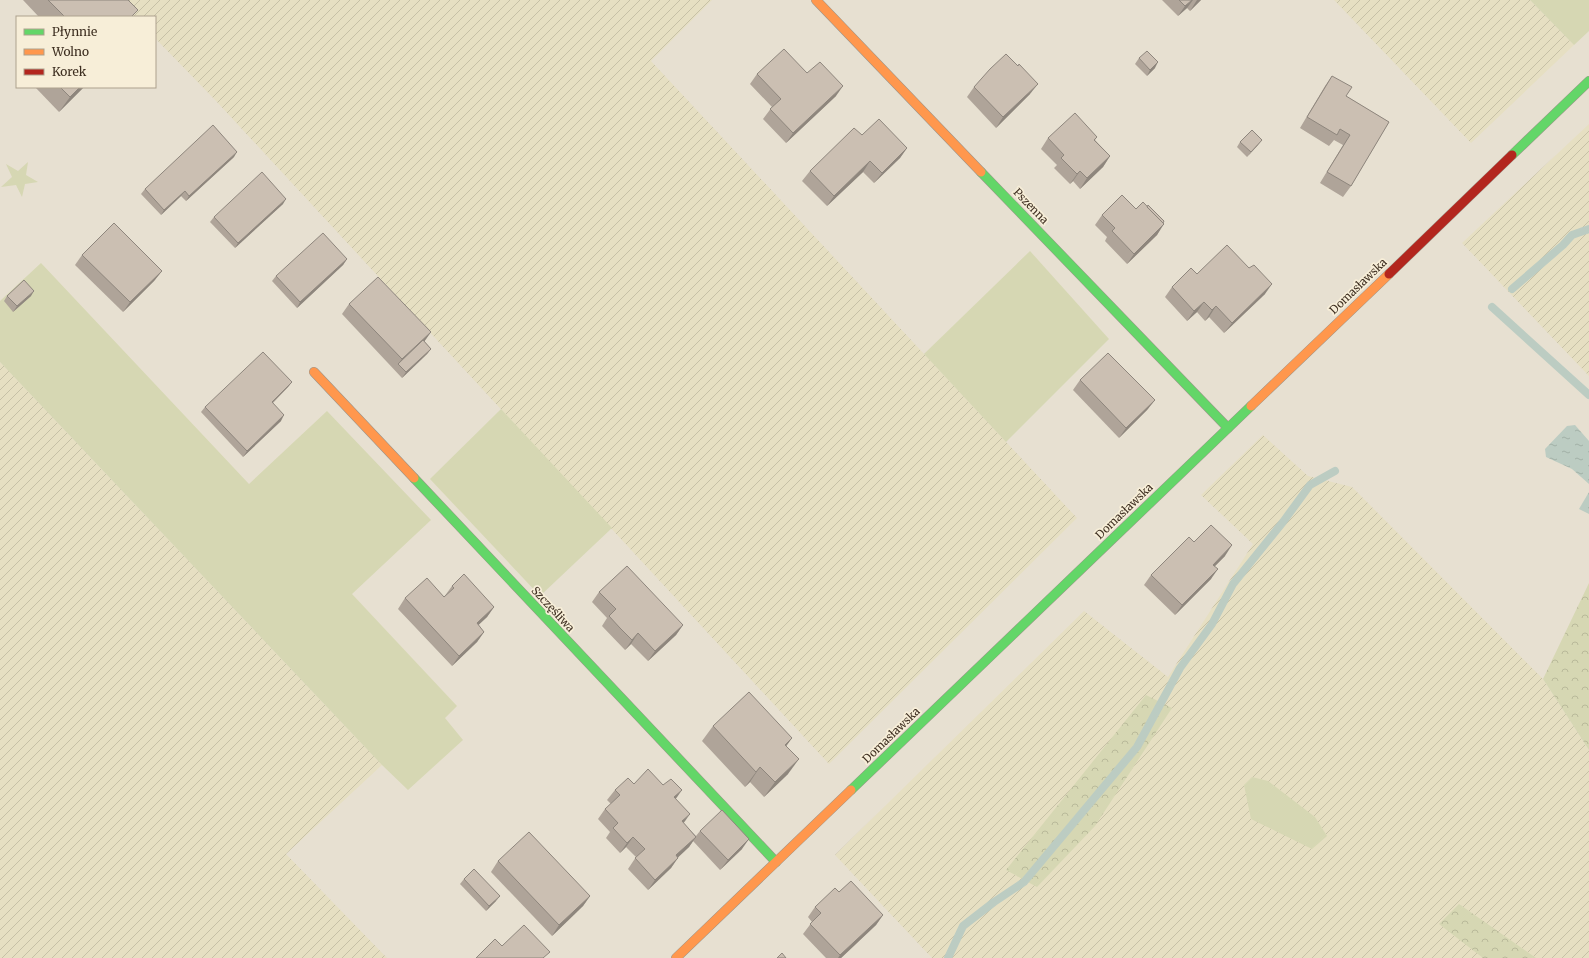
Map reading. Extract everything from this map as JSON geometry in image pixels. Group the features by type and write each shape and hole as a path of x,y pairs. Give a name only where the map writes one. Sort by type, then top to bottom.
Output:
{"street":[{"name":"Pszenna","path":"816,0 1228,428"},
{"name":"Domasławska","path":"676,958 1589,81"},
{"name":"Szczęśliwa","path":"314,372 776,862"}],"shaded area":[{"path":"118,0 712,0 651,61 1077,518 829,764 217,102 156,39 156,16 133,16"},
{"path":"1334,0 1530,0 1574,45 1471,143"},
{"path":"1589,124 1589,376 1462,243"},
{"path":"0,362 382,765 286,854 387,958 0,958"},
{"path":"1263,435 1308,476 1352,487 1543,679 1589,750 1589,958 932,958 835,855 1084,611 1168,677 1253,544 1201,495"}],"green space":[{"path":"1530,0 1589,0 1589,31 1574,45"},
{"path":"28,162 26,175 38,182 25,184 22,197 16,185 1,187 12,177 6,164 18,171"},
{"path":"1030,251 1109,339 1006,442 924,354"},
{"path":"41,263 249,484 327,411 431,520 352,594 457,706 445,718 463,740 408,790 382,765 0,362 0,301"},
{"path":"501,409 612,528 540,596 430,479"},
{"path":"1589,583 1589,750 1543,679"},
{"path":"1146,695 1172,708 1095,826 1037,887 1006,870"},
{"path":"1252,777 1268,781 1315,817 1327,836 1312,849 1251,819 1244,785"},
{"path":"1459,904 1536,958 1483,958 1439,924"}],"water":[{"path":"1575,425 1589,441 1589,484 1572,469 1546,457 1545,449 1567,426"},
{"path":"1589,492 1589,514 1579,509"}],"building":[{"path":"48,0 128,0 138,10 132,16 64,16"},
{"path":"1179,0 1192,0 1185,6"},
{"path":"784,49 807,73 820,62 843,86 793,133 770,109 781,99 757,74"},
{"path":"1147,51 1158,62 1150,70 1139,58"},
{"path":"1006,54 1018,66 1019,64 1038,84 1003,117 974,87"},
{"path":"1332,76 1352,87 1346,96 1389,122 1351,186 1327,172 1350,135 1340,129 1337,135 1307,117"},
{"path":"61,88 79,88 70,97"},
{"path":"1075,113 1097,137 1094,140 1110,156 1087,178 1080,171 1077,174 1061,158 1064,155 1048,138"},
{"path":"879,119 907,148 882,173 870,161 834,196 810,171 854,128 862,135"},
{"path":"213,125 237,152 189,196 185,191 164,210 145,189"},
{"path":"1252,130 1262,140 1251,152 1240,142"},
{"path":"262,172 286,199 238,243 214,217"},
{"path":"1122,195 1136,209 1143,202 1164,224 1134,254 1112,231 1115,228 1102,215"},
{"path":"1148,205 1164,221 1163,223 1147,207"},
{"path":"114,223 162,271 130,302 82,255"},
{"path":"323,233 347,259 300,302 276,276"},
{"path":"1227,245 1249,268 1254,265 1272,284 1232,323 1216,306 1212,310 1204,302 1194,311 1172,287 1191,268 1197,274"},
{"path":"378,277 431,332 402,359 349,304"},
{"path":"24,280 34,291 17,306 7,296"},
{"path":"423,340 431,349 406,372 398,364"},
{"path":"263,352 292,382 272,402 284,415 247,451 205,407"},
{"path":"1108,353 1155,400 1126,428 1080,380"},
{"path":"1211,525 1232,545 1213,565 1218,569 1182,605 1151,575 1189,537 1194,542"},
{"path":"627,566 683,625 655,651 638,633 632,640 620,628 609,616 616,609 599,592"},
{"path":"464,574 494,607 477,623 484,632 459,656 405,598 427,578 444,597 454,588 452,586"},
{"path":"749,692 792,738 785,745 799,759 775,782 760,767 756,772 713,726"},
{"path":"648,769 663,785 671,779 682,790 674,797 690,814 682,821 696,837 676,855 678,858 655,880 635,858 645,849 633,837 627,843 613,828 618,823 605,809 620,795 615,790 628,778 634,784"},
{"path":"722,810 749,839 728,860 700,831"},
{"path":"529,832 590,896 559,925 498,861"},
{"path":"474,869 500,896 489,906 464,879"},
{"path":"851,881 883,915 840,955 810,924 821,913 815,907 835,888 839,892"},
{"path":"524,925 550,952 543,958 476,958 495,939 502,946"},
{"path":"782,953 786,958 777,958"}],"waterway":[{"path":"1512,289 1563,245 1572,235 1589,229"},
{"path":"1492,307 1589,395"},
{"path":"948,958 963,926 994,902 1024,882 1137,747 1180,668 1212,624 1233,584 1283,522 1310,485 1335,471"}],"traffic: fast":[{"path":"1512,155 1589,81"},
{"path":"981,172 1228,428"},
{"path":"851,790 1251,406"},
{"path":"414,478 776,862"}],"traffic: slow":[{"path":"816,0 981,172"},
{"path":"1251,406 1389,274"},
{"path":"314,372 414,478"},
{"path":"676,958 851,790"}],"traffic: jam":[{"path":"1389,274 1512,155"}]}
